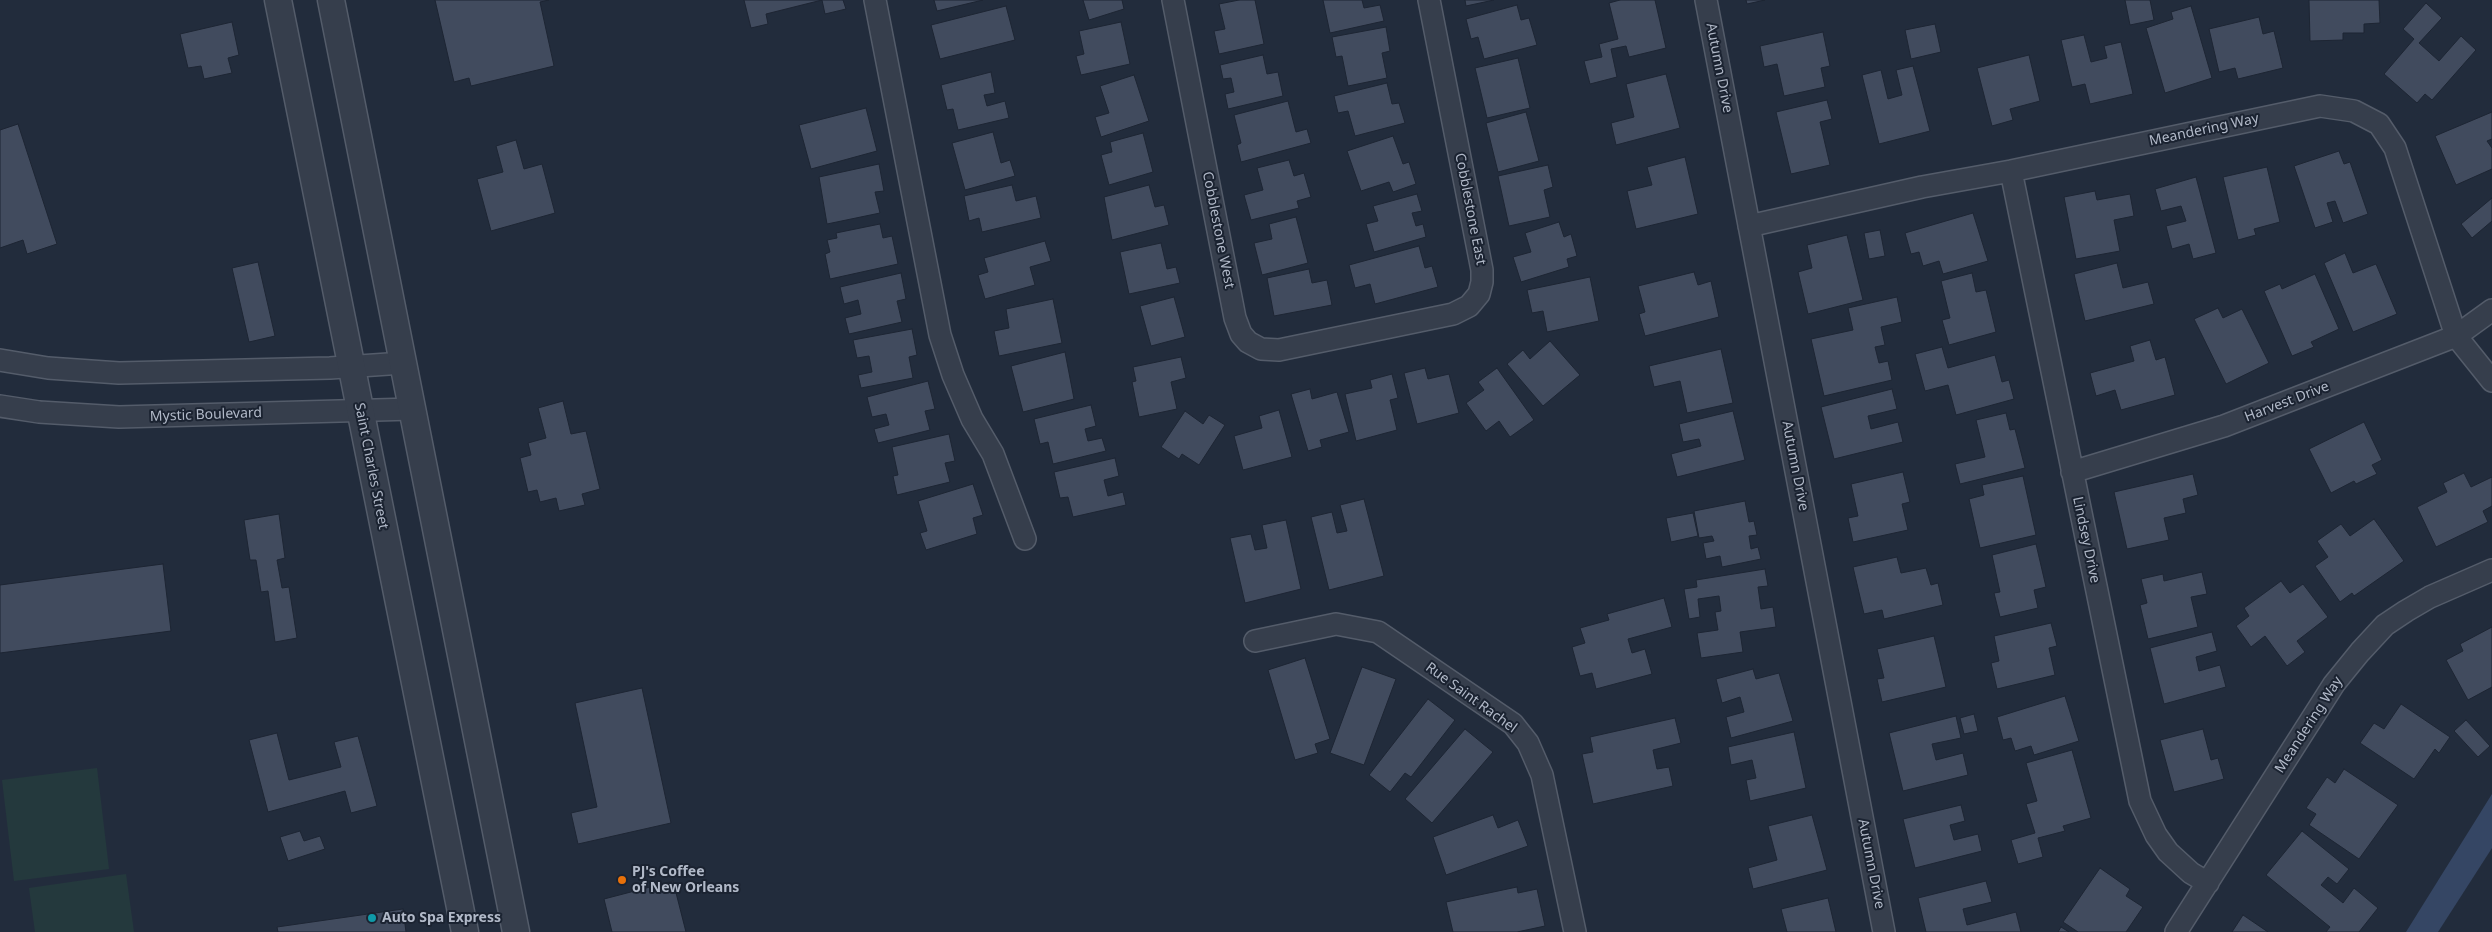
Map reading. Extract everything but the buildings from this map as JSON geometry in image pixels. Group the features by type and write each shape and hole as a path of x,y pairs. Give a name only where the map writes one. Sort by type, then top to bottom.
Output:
{"street":[{"name":"Saint Charles Street","path":"278,0 465,932"},
{"path":"331,0 516,932"},
{"path":"875,0 940,335 953,375 972,419 993,454 1025,539"},
{"name":"Cobblestone West","path":"1173,0 1235,318 1241,334 1248,342 1261,349 1279,350 1361,333"},
{"name":"Cobblestone East","path":"1361,333 1463,310 1478,294 1482,282 1429,0"},
{"name":"Autumn Drive","path":"1706,0 1884,932"},
{"name":"Meandering Way","path":"1749,226 1922,188 2320,106 2354,111 2379,124 2395,148 2456,336 2492,382"},
{"name":"Lindsey Drive","path":"2010,171 2140,801 2156,836 2168,852 2191,872 2208,883"},
{"name":"Harvest Drive","path":"2072,472 2224,426 2456,336 2492,310"},
{"path":"0,360 48,368 119,373 352,367 403,363"},
{"name":"Mystic Boulevard","path":"0,406 39,412 119,417 413,409"},
{"name":"Meandering Way","path":"2176,932 2334,684 2360,652 2385,625 2406,611 2430,597 2492,570"},
{"name":"Rue Saint Rachel","path":"1255,641 1336,624 1378,632 1513,724 1528,743 1542,775 1575,932"}],"green space":[{"path":"97,768 109,869 14,881 2,780"},
{"path":"126,874 134,932 35,932 29,888"}],"water":[{"path":"2492,794 2492,848 2438,932 2406,932"}],"place":[{"name":"PJ's Coffee of New Orleans","path":"622,880"},
{"name":"Auto Spa Express","path":"372,918"}]}
